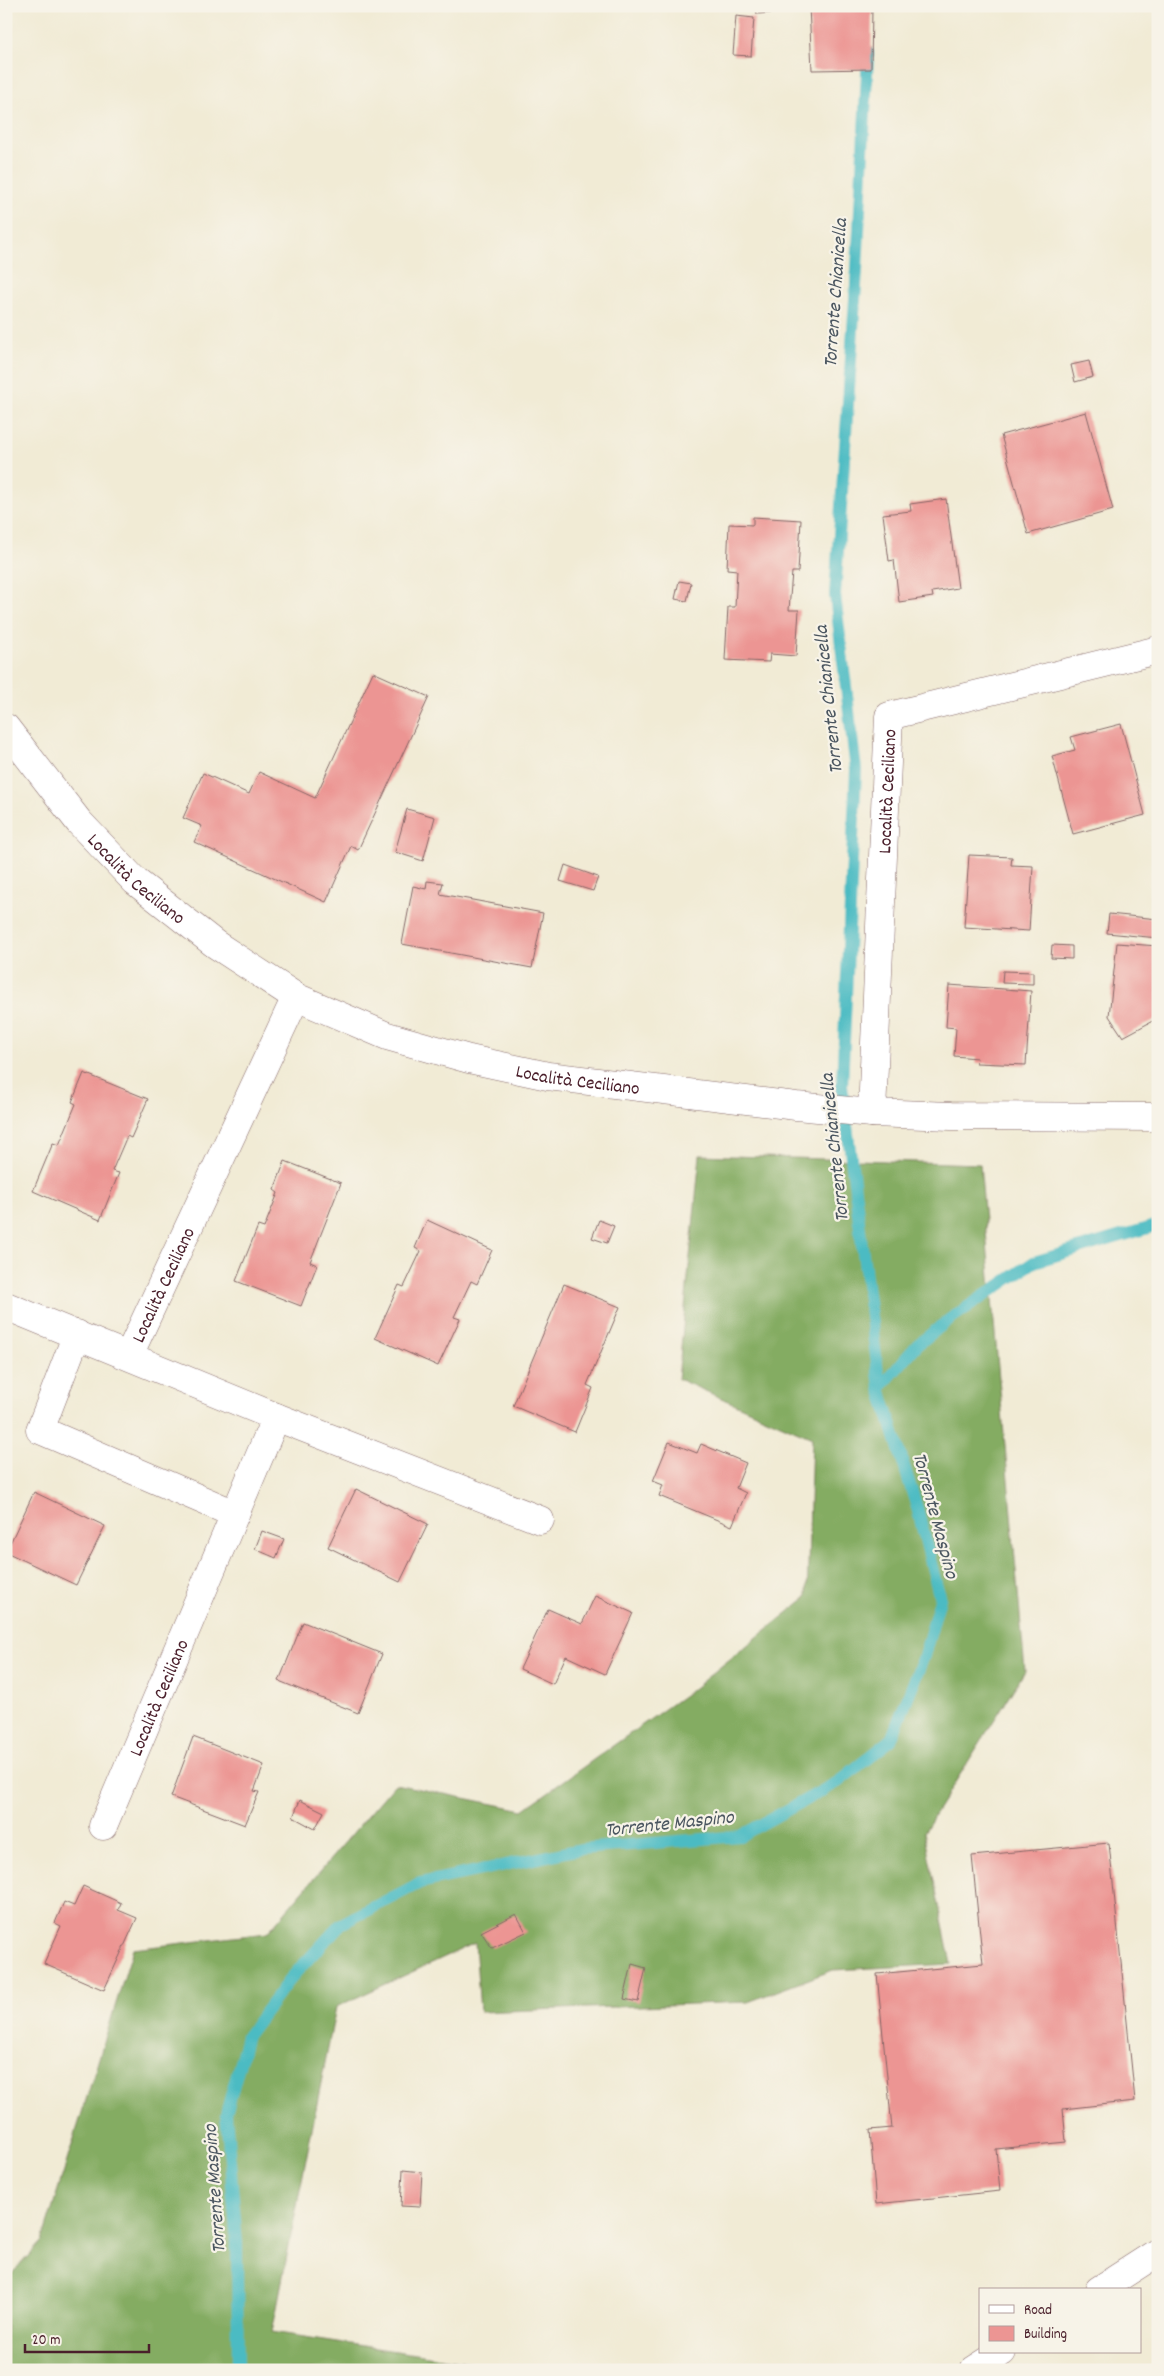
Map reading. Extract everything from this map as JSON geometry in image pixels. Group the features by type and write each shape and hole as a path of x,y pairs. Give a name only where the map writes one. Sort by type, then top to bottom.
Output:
{"street":[{"name":"Località Ceciliano","path":"872,1113 889,716 1158,650"},
{"name":"Località Ceciliano","path":"6,728 80,822 135,881 216,944 296,997 387,1036 506,1068 548,1076 796,1106 872,1113 951,1116 1158,1117"},
{"name":"Località Ceciliano","path":"129,1355 296,997"},
{"name":"Località Ceciliano","path":"6,1306 276,1417 540,1520"},
{"path":"78,1334 40,1430 235,1514"},
{"name":"Località Ceciliano","path":"103,1826 276,1417"},
{"path":"1102,2288 1158,2252"},
{"path":"974,2370 999,2354"}],"green space":[{"path":"700,1155 980,1164 1025,1671 924,1832 951,1964 833,1970 748,2002 480,2012 475,1943 336,2007 272,2332 480,2364 479,2370 6,2370 6,2280 42,2241 133,1949 267,1933 395,1784 523,1810 694,1688 807,1597 812,1438 678,1379"}],"building":[{"path":"756,6 783,6 784,12 757,14"},
{"path":"809,6 863,6 863,10 872,9 871,69 812,70"},
{"path":"736,16 754,18 751,56 733,55"},
{"path":"1089,361 1093,377 1075,382 1071,365"},
{"path":"1086,412 1113,510 1028,534 1001,435"},
{"path":"946,499 958,588 932,592 933,597 899,602 894,560 889,561 883,514 911,511 910,504"},
{"path":"753,517 801,520 798,572 792,572 789,610 799,610 796,656 770,654 769,662 725,660 728,607 735,607 737,570 727,569 729,524 753,525"},
{"path":"679,581 691,583 687,601 675,599"},
{"path":"373,672 429,697 358,850 351,846 326,902 194,842 202,826 183,818 203,773 249,794 259,772 315,798"},
{"path":"1121,724 1145,815 1073,834 1052,756 1075,750 1071,737"},
{"path":"407,809 435,817 423,861 395,852"},
{"path":"969,855 1012,857 1011,865 1033,866 1029,931 964,927"},
{"path":"565,865 598,877 593,891 560,881"},
{"path":"427,881 443,883 440,894 543,913 532,968 402,944 413,886 426,889"},
{"path":"1109,914 1158,919 1158,938 1107,933"},
{"path":"1117,943 1158,946 1158,1018 1123,1037 1109,1016"},
{"path":"1052,945 1072,946 1072,959 1051,958"},
{"path":"1003,971 1033,972 1033,984 1002,983"},
{"path":"949,985 1031,991 1026,1065 976,1063 977,1058 954,1056 956,1028 946,1027"},
{"path":"84,1073 148,1099 131,1138 127,1136 112,1171 119,1173 100,1220 33,1191 53,1143 59,1145 76,1104 72,1102"},
{"path":"285,1161 341,1183 310,1262 317,1265 301,1306 236,1281 258,1226 264,1228 278,1193 274,1190"},
{"path":"427,1220 492,1250 477,1284 471,1281 454,1317 460,1319 438,1366 375,1338 399,1285 404,1287 421,1251 415,1248"},
{"path":"599,1220 614,1226 607,1243 592,1238"},
{"path":"564,1284 620,1307 587,1385 593,1388 575,1432 513,1406"},
{"path":"669,1442 697,1453 701,1444 746,1463 736,1488 746,1493 732,1526 659,1496 663,1485 653,1481"},
{"path":"356,1489 428,1524 400,1582 328,1547"},
{"path":"34,1492 105,1526 76,1585 6,1552"},
{"path":"262,1531 284,1539 276,1558 255,1549"},
{"path":"595,1596 633,1613 605,1674 566,1656 553,1684 520,1669 548,1609 582,1624"},
{"path":"303,1622 382,1654 358,1713 279,1681"},
{"path":"193,1737 264,1765 254,1791 259,1792 245,1825 171,1797"},
{"path":"300,1800 324,1812 315,1829 293,1817"},
{"path":"1109,1843 1135,2101 1063,2109 1066,2142 996,2149 1000,2191 876,2204 870,2130 892,2128 877,1974 983,1964 972,1856"},
{"path":"83,1886 121,1903 118,1910 137,1918 104,1990 44,1964 61,1926 55,1923 64,1902 74,1906"},
{"path":"516,1914 526,1932 492,1948 481,1932"},
{"path":"632,1964 646,1968 638,2002 624,1999"},
{"path":"403,2170 422,2172 420,2207 401,2206"}],"waterway":[{"name":"Torrente Maspino","path":"238,2370 237,2243 226,2114 247,2036 289,1980 341,1924 420,1883 581,1849 740,1836 838,1782 891,1740 924,1656 940,1599 918,1511 880,1388 842,1086 856,770 835,595 857,270 868,53"},
{"name":"Torrente Maspino","path":"880,1388 917,1345 950,1319 1034,1262 1158,1225"}],"water label":[{"name":"Torrente Chianicella","path":"834,293"},
{"name":"Torrente Chianicella","path":"827,700"},
{"name":"Torrente Chianicella","path":"833,1148"}]}
